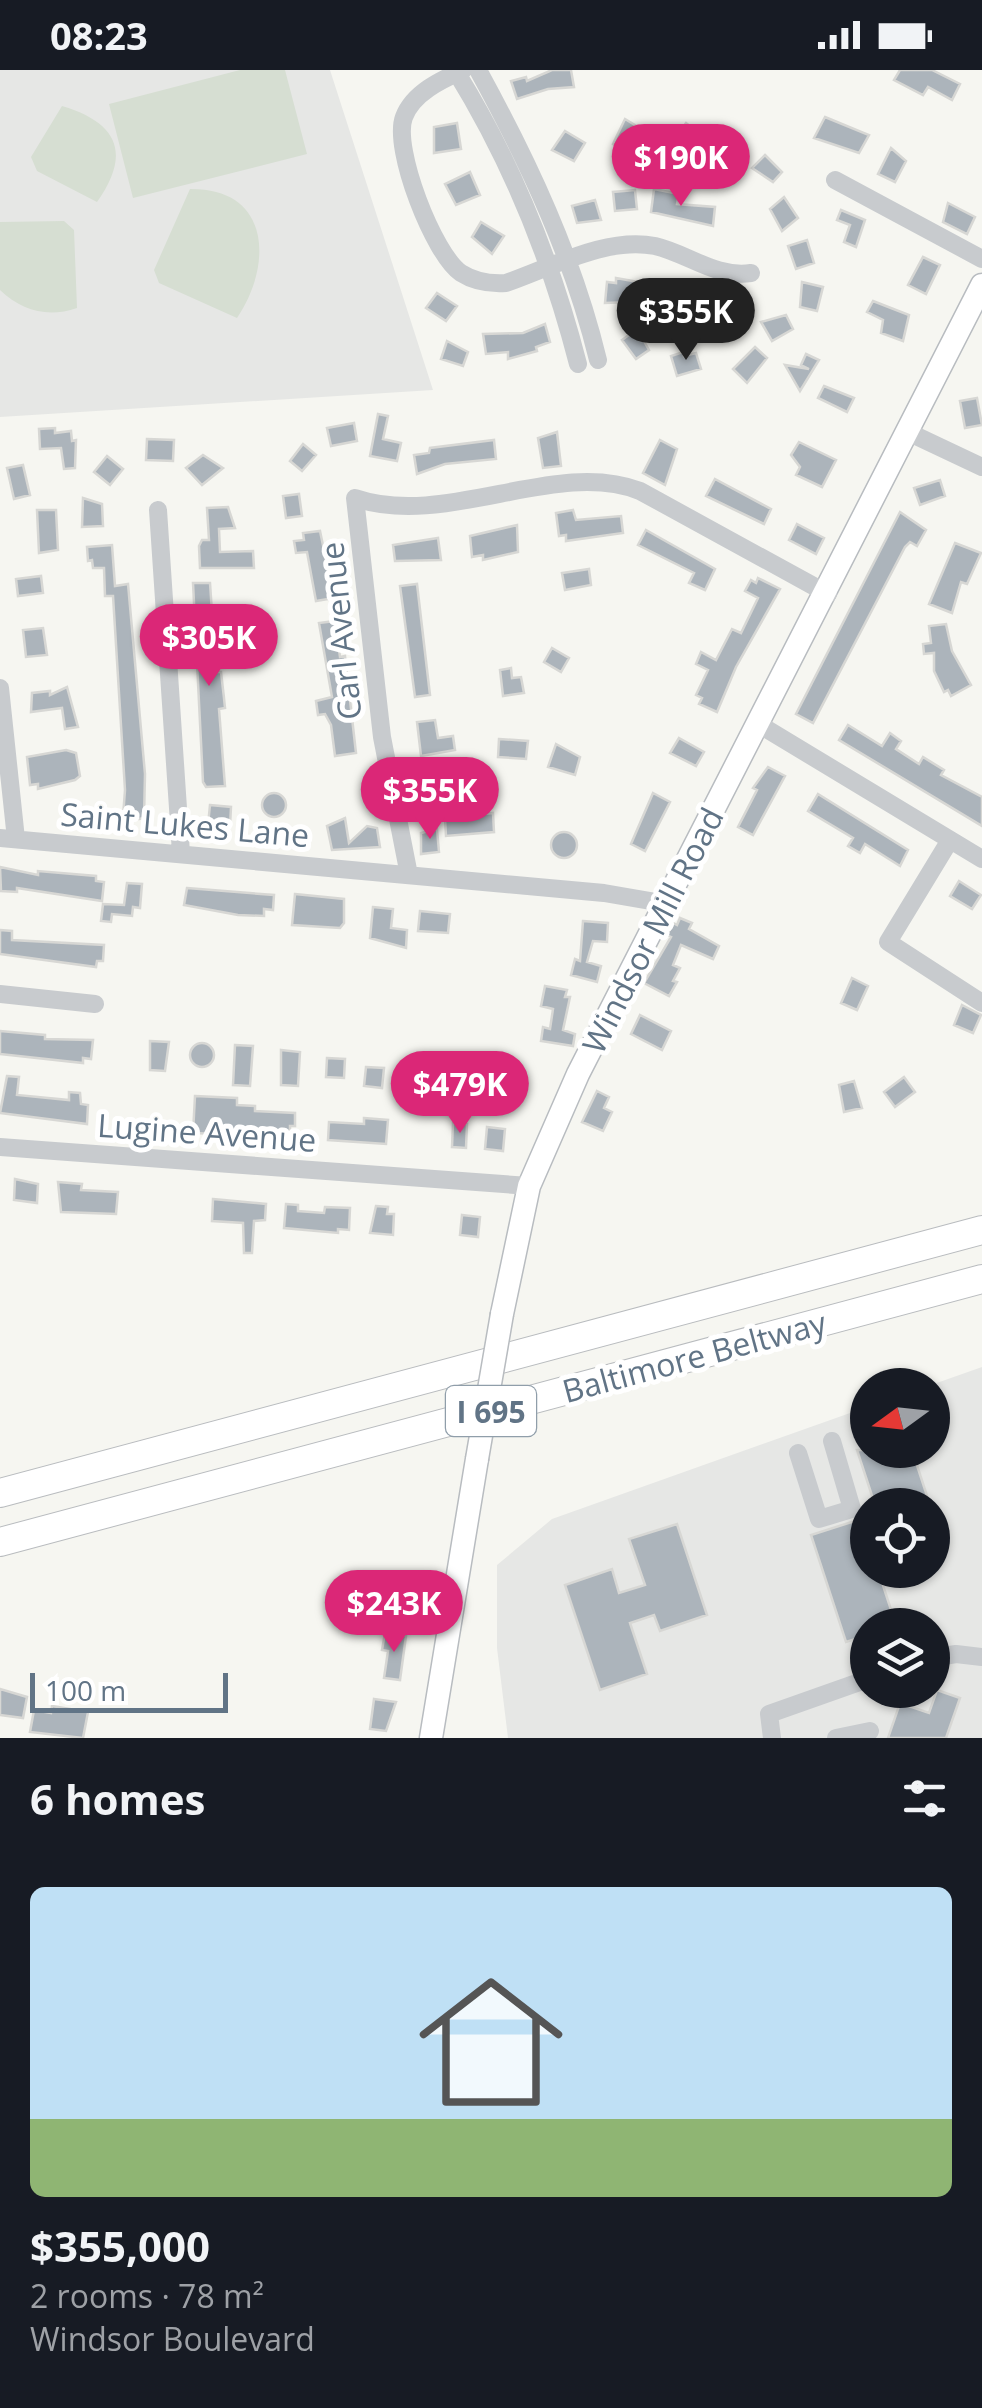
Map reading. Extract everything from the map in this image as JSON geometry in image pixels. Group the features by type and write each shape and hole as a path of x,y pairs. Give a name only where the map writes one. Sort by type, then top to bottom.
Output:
{"highway":[{"name":"Baltimore Beltway","path":"0,1492 982,1230"},
{"name":"Baltimore Beltway","path":"0,1542 982,1279"}],"main road":[{"name":"Windsor Mill Road","path":"431,1738 502,1314 530,1186 662,903 828,594 982,286"}],"street":[{"path":"478,70 526,160 560,264 598,360"},
{"path":"578,364 560,264 458,71 420,95 403,120 400,134 404,161 442,249 460,272 489,284 560,264 638,244 676,253 721,272 751,274"},
{"path":"835,180 982,259"},
{"path":"910,433 982,467"},
{"name":"Carl Avenue","path":"409,876 382,738 356,498 401,509 583,483 618,483 640,491 828,594"},
{"path":"158,510 181,853"},
{"path":"0,688 8,838"},
{"path":"760,725 982,860"},
{"name":"Saint Lukes Lane","path":"8,838 626,895 662,903"},
{"path":"950,840 888,942 982,1003"},
{"path":"0,994 95,1004"},
{"name":"Lugine Avenue","path":"0,1146 530,1186"},
{"path":"798,1453 820,1519 852,1509 832,1441"},
{"path":"359,1612 449,1624"},
{"path":"950,1655 982,1657"},
{"path":"772,1738 769,1714 850,1685"},
{"path":"836,1738 870,1731"}],"shaded area":[{"path":"0,70 330,70 433,390 0,417"},
{"path":"240,70 285,70 307,154 133,198 109,104"},
{"path":"62,106 96,121 114,142 114,169 97,202 37,171 31,157"},
{"path":"190,189 217,192 237,201 250,215 257,233 256,275 237,318 159,283 154,270"},
{"path":"64,221 74,230 77,308 46,312 17,303 0,290 0,222"},
{"path":"982,1367 982,1738 508,1738 497,1648 497,1565 552,1519 850,1413 850,1468 950,1468 950,1378"}],"building":[{"path":"552,70 571,70 574,87 548,89 517,99 511,81 526,77 527,81"},
{"path":"900,70 932,70 960,84 952,100 928,87 923,95 894,80"},
{"path":"825,117 869,135 859,153 814,138"},
{"path":"625,119 643,130 628,154 613,144"},
{"path":"457,123 461,149 434,153 434,127"},
{"path":"686,123 704,138 692,160 671,144"},
{"path":"565,131 585,143 574,161 552,150"},
{"path":"891,148 906,161 895,182 878,174"},
{"path":"765,155 782,172 773,182 752,168"},
{"path":"470,172 480,195 456,205 445,184"},
{"path":"654,189 679,194 677,204 715,207 713,226 651,212"},
{"path":"635,190 637,209 615,211 613,192"},
{"path":"784,197 798,218 782,231 770,209"},
{"path":"595,200 601,220 577,223 572,206"},
{"path":"948,203 975,217 967,234 943,222"},
{"path":"841,210 865,220 856,247 844,242 850,225 837,220"},
{"path":"481,222 504,236 492,254 472,237"},
{"path":"807,240 814,263 796,269 788,246"},
{"path":"923,257 940,265 926,294 908,285"},
{"path":"616,278 666,287 672,292 668,307 632,296 631,302 605,303 607,282 616,283"},
{"path":"802,282 823,287 817,311 800,307"},
{"path":"437,293 457,306 446,321 426,308"},
{"path":"873,301 909,315 903,341 881,333 883,320 867,312"},
{"path":"701,304 722,316 713,332 690,324"},
{"path":"786,315 793,329 772,341 761,322"},
{"path":"545,324 550,342 536,347 537,351 508,359 508,352 486,354 483,334 523,333"},
{"path":"637,329 649,350 636,359 622,340"},
{"path":"447,341 468,352 463,366 441,359"},
{"path":"755,347 767,358 747,383 733,369"},
{"path":"683,352 684,356 696,353 701,369 677,376 671,356"},
{"path":"806,354 819,360 800,391 785,365 809,369 801,365"},
{"path":"824,386 854,398 847,412 818,398"},
{"path":"977,398 982,425 965,428 960,401"},
{"path":"378,414 388,416 383,439 401,443 397,461 370,456"},
{"path":"354,423 357,441 331,446 327,428"},
{"path":"55,428 55,433 71,431 72,441 76,440 75,468 64,469 61,448 40,449 39,429"},
{"path":"557,432 561,466 543,468 538,438"},
{"path":"147,439 174,440 173,461 146,460"},
{"path":"494,440 496,459 445,464 417,474 414,455 429,453 430,448"},
{"path":"660,440 677,449 665,485 643,473"},
{"path":"799,442 836,460 822,487 796,475 800,467 791,455"},
{"path":"303,444 316,455 302,471 290,461"},
{"path":"203,455 223,468 202,485 186,468"},
{"path":"107,456 123,469 110,485 94,472"},
{"path":"23,465 30,495 14,499 7,468"},
{"path":"715,479 771,509 764,524 706,496"},
{"path":"940,480 945,496 920,505 914,488"},
{"path":"299,494 302,516 286,518 283,496"},
{"path":"83,498 102,504 103,526 82,527"},
{"path":"228,507 235,528 219,529 220,552 253,551 254,568 200,568 199,546 202,540 209,540 207,508"},
{"path":"37,510 56,510 58,550 39,553"},
{"path":"573,510 576,520 621,516 623,533 566,541 566,535 559,536 556,513"},
{"path":"900,512 926,530 917,546 910,542 905,547 813,723 796,714"},
{"path":"797,524 824,538 816,554 789,540"},
{"path":"517,525 518,552 483,560 483,555 472,557 470,536"},
{"path":"646,530 715,569 705,590 689,583 694,573 638,545"},
{"path":"320,531 334,598 316,601 307,552 296,553 294,541 304,540 303,533"},
{"path":"438,538 441,560 395,561 393,545"},
{"path":"955,543 981,553 967,584 961,582 952,613 929,604"},
{"path":"112,545 115,586 128,584 145,774 144,818 139,819 123,817 125,790 113,596 105,596 104,568 93,568 92,560 88,561 87,547"},
{"path":"589,569 591,585 565,590 562,573"},
{"path":"41,576 43,593 18,596 16,579"},
{"path":"758,578 780,589 736,667 717,712 699,704 702,698 696,695 708,670 696,664 701,652 716,660 732,629 741,633 758,598 745,591 751,580 756,583"},
{"path":"193,583 210,583 216,672 221,672 225,708 219,709 225,786 206,787 203,782"},
{"path":"417,584 430,695 415,697 400,586"},
{"path":"335,621 340,657 345,656 356,753 335,756 331,725 325,714 318,715 316,701 332,697 319,623"},
{"path":"946,624 952,651 971,685 951,696 948,690 944,692 934,671 934,653 924,654 923,644 931,643 929,626"},
{"path":"43,628 47,655 26,657 23,630"},
{"path":"552,648 569,658 561,672 544,662"},
{"path":"511,668 512,678 521,677 524,693 503,696 500,670"},
{"path":"67,687 78,727 65,729 62,708 31,712 32,693 50,691 50,695"},
{"path":"435,720 438,738 453,736 455,750 421,756 417,722"},
{"path":"848,725 882,746 890,733 901,741 896,749 919,764 923,757 944,770 941,775 982,797 982,826 839,740"},
{"path":"679,738 704,752 696,766 670,753"},
{"path":"499,739 528,741 526,759 498,757"},
{"path":"556,744 580,757 575,775 548,767"},
{"path":"66,750 76,753 80,776 38,789 38,784 30,785 27,757"},
{"path":"768,767 785,776 753,835 738,827 757,790 753,788"},
{"path":"274,793 286,805 274,817 262,805"},
{"path":"653,793 670,802 645,851 631,844"},
{"path":"818,794 908,850 900,866 865,844 860,853 848,846 853,838 808,811"},
{"path":"210,805 231,807 230,826 208,825"},
{"path":"493,813 494,832 446,836 445,818"},
{"path":"345,818 349,843 367,826 377,828 380,847 332,850 327,826"},
{"path":"437,829 439,852 421,854 421,833"},
{"path":"564,832 573,836 577,845 573,854 564,858 555,854 551,845 555,836"},
{"path":"0,867 38,875 38,871 96,876 96,881 104,882 102,901 17,888 17,892 1,891"},
{"path":"959,881 981,895 972,909 950,896"},
{"path":"127,883 142,884 140,908 133,907 132,916 112,914 111,922 101,921 103,904 124,905"},
{"path":"187,888 274,895 273,910 264,909 264,916 238,915 184,905"},
{"path":"295,894 344,899 344,923 340,928 292,925"},
{"path":"373,907 393,909 391,928 407,930 406,948 370,938"},
{"path":"420,911 450,914 448,933 418,931"},
{"path":"680,918 692,923 689,929 719,946 713,959 681,945 673,965 680,968 673,981 677,982 669,996 644,983 671,937 667,935 673,923 677,925"},
{"path":"583,921 608,923 607,942 593,941 587,962 601,966 597,982 571,975 575,959 580,961"},
{"path":"0,930 12,931 12,940 104,945 103,961 97,961 96,967 0,954"},
{"path":"852,978 868,986 857,1010 841,1003"},
{"path":"545,986 567,990 565,997 570,997 563,1030 575,1034 573,1046 541,1041 543,1027 550,1029 553,1009 541,1006"},
{"path":"962,1005 981,1015 973,1033 954,1025"},
{"path":"640,1015 671,1031 662,1050 631,1034"},
{"path":"0,1031 45,1035 45,1039 93,1040 91,1059 83,1058 83,1063 0,1054"},
{"path":"150,1041 169,1042 165,1071 150,1070"},
{"path":"202,1043 214,1055 202,1067 190,1055"},
{"path":"235,1045 253,1046 250,1086 233,1085"},
{"path":"281,1050 300,1052 298,1086 281,1085"},
{"path":"327,1058 345,1059 344,1078 326,1077"},
{"path":"409,1062 430,1064 428,1093 423,1093 422,1100 408,1099"},
{"path":"366,1067 384,1068 382,1088 364,1086"},
{"path":"452,1067 472,1068 470,1092 451,1091"},
{"path":"494,1073 518,1074 517,1088 493,1087"},
{"path":"7,1076 19,1077 17,1095 69,1100 69,1092 80,1093 81,1104 88,1105 87,1124 0,1113"},
{"path":"904,1077 915,1092 895,1107 884,1092"},
{"path":"854,1081 862,1108 844,1112 839,1085"},
{"path":"597,1091 609,1097 604,1108 612,1112 603,1131 582,1122"},
{"path":"195,1096 237,1098 237,1105 255,1106 255,1111 295,1113 295,1126 290,1126 290,1131 254,1129 253,1133 220,1128 220,1134 193,1133"},
{"path":"364,1118 388,1120 386,1144 328,1140 329,1122 364,1124"},
{"path":"453,1123 467,1124 466,1148 452,1147"},
{"path":"487,1127 505,1129 503,1151 485,1149"},
{"path":"15,1179 38,1184 37,1203 14,1200"},
{"path":"58,1182 82,1184 81,1190 118,1192 116,1214 61,1212"},
{"path":"213,1199 266,1204 265,1220 254,1221 252,1253 244,1253 243,1223 212,1221"},
{"path":"286,1204 298,1205 298,1211 324,1213 325,1207 350,1208 349,1230 338,1229 338,1233 284,1228"},
{"path":"376,1206 388,1207 387,1214 394,1214 393,1235 370,1233"},
{"path":"462,1215 480,1217 478,1237 460,1235"},
{"path":"863,1468 918,1468 924,1488 869,1488"},
{"path":"850,1523 850,1588 884,1588 890,1608 850,1608 850,1641 846,1642 811,1535"},
{"path":"677,1524 707,1615 660,1631 654,1615 630,1623 647,1674 600,1690 565,1585 612,1569 619,1593 645,1585 629,1539"},
{"path":"376,1579 422,1586 420,1603 374,1589"},
{"path":"385,1633 406,1636 400,1680 384,1678 388,1651 382,1650"},
{"path":"0,1689 27,1697 23,1718 0,1715"},
{"path":"950,1695 960,1698 946,1738 888,1738 898,1708 929,1713 931,1708 950,1708"},
{"path":"374,1699 396,1702 386,1731 370,1729"},
{"path":"52,1706 88,1712 83,1738 30,1732 34,1710 51,1713"}]}
